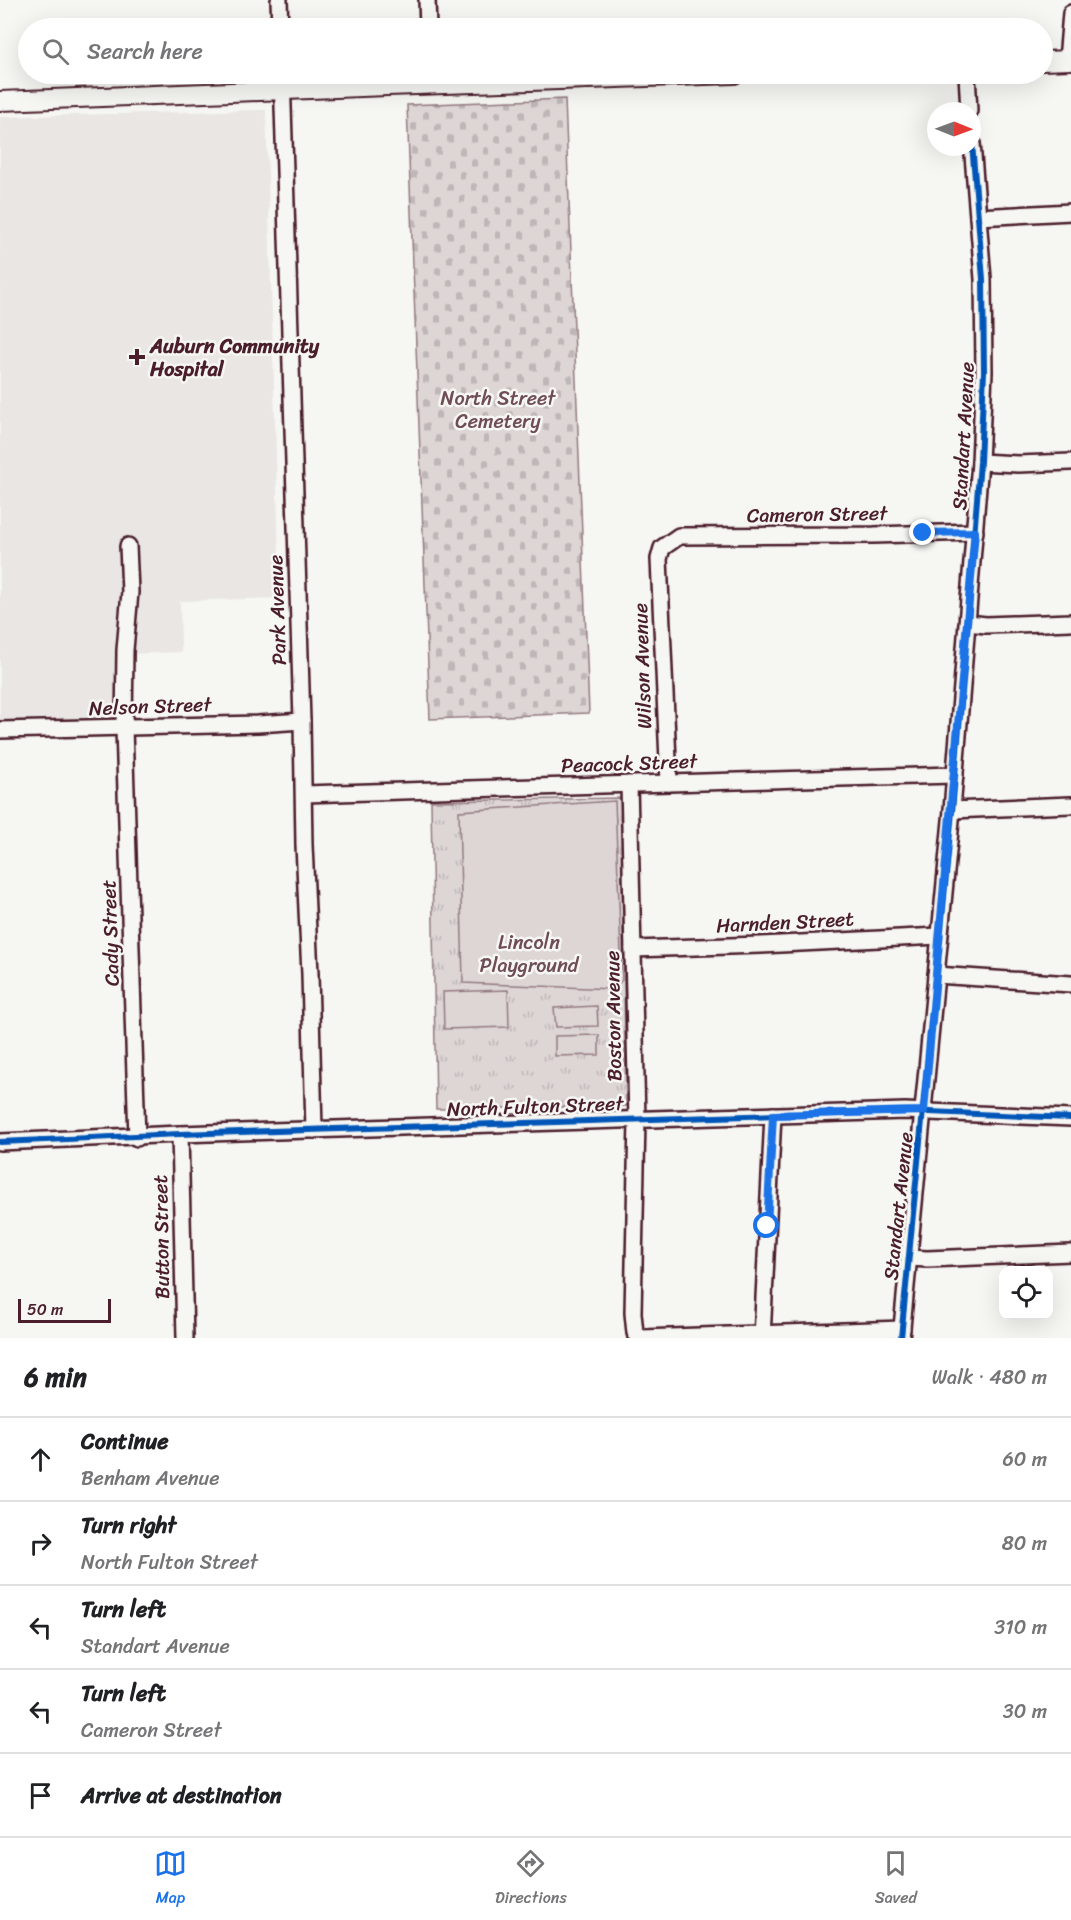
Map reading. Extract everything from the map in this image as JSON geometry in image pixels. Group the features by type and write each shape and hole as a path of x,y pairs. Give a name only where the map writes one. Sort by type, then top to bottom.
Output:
{"main road":[{"path":"1053,61 1069,60"},
{"path":"0,101 252,84"}],"street":[{"path":"279,0 280,18"},
{"path":"428,0 428,18"},
{"path":"1069,60 1071,13"},
{"name":"Park Avenue","path":"282,84 314,1130"},
{"path":"968,84 969,102"},
{"name":"Standart Avenue","path":"902,1334 952,810 980,462 984,372 983,279 973,156"},
{"path":"978,217 1071,212"},
{"path":"980,462 1018,464 1071,462"},
{"name":"Cameron Street","path":"662,548 679,536 975,532"},
{"name":"Cady Street","path":"128,546 130,592 125,650 124,728 136,1138"},
{"name":"Wilson Avenue","path":"662,548 659,559 669,783"},
{"path":"968,623 986,625 1071,622"},
{"name":"Nelson Street","path":"0,730 302,721"},
{"name":"Peacock Street","path":"304,794 955,775"},
{"name":"Boston Avenue","path":"629,784 637,1120 633,1313 635,1333 638,1337 762,1336"},
{"path":"952,810 1071,805"},
{"name":"Harnden Street","path":"633,949 939,936"},
{"path":"936,975 1071,984"},
{"name":"North Fulton Street","path":"0,1143 180,1134 924,1111 1071,1118"},
{"path":"773,1115 762,1336 902,1334"},
{"name":"Button Street","path":"180,1134 185,1338"},
{"path":"909,1258 938,1259 1071,1253"}],"shaded area":[{"name":"Auburn Community Hospital","path":"266,110 280,598 180,601 181,652 126,654 128,717 0,721 0,117"}],"green space":[{"name":"North Street Cemetery","path":"565,99 589,713 430,719 407,105"},
{"name":"Lincoln Playground","path":"621,798 626,1106 436,1109 431,801"},
{"path":"615,801 622,980 613,989 463,983 459,811"},
{"path":"508,990 509,1027 444,1029 443,992"},
{"path":"597,1006 598,1026 556,1027 554,1008"},
{"path":"599,1035 599,1055 555,1056 555,1036"}],"cycle path":[{"path":"901,1338 952,810 980,462 984,372 983,279 973,156"},
{"path":"0,1142 180,1134 905,1111 1071,1118"}],"place":[{"name":"Auburn Community Hospital","path":"137,357"}],"route":[{"path":"767,1226 773,1115 924,1111 975,532 923,533"}]}
